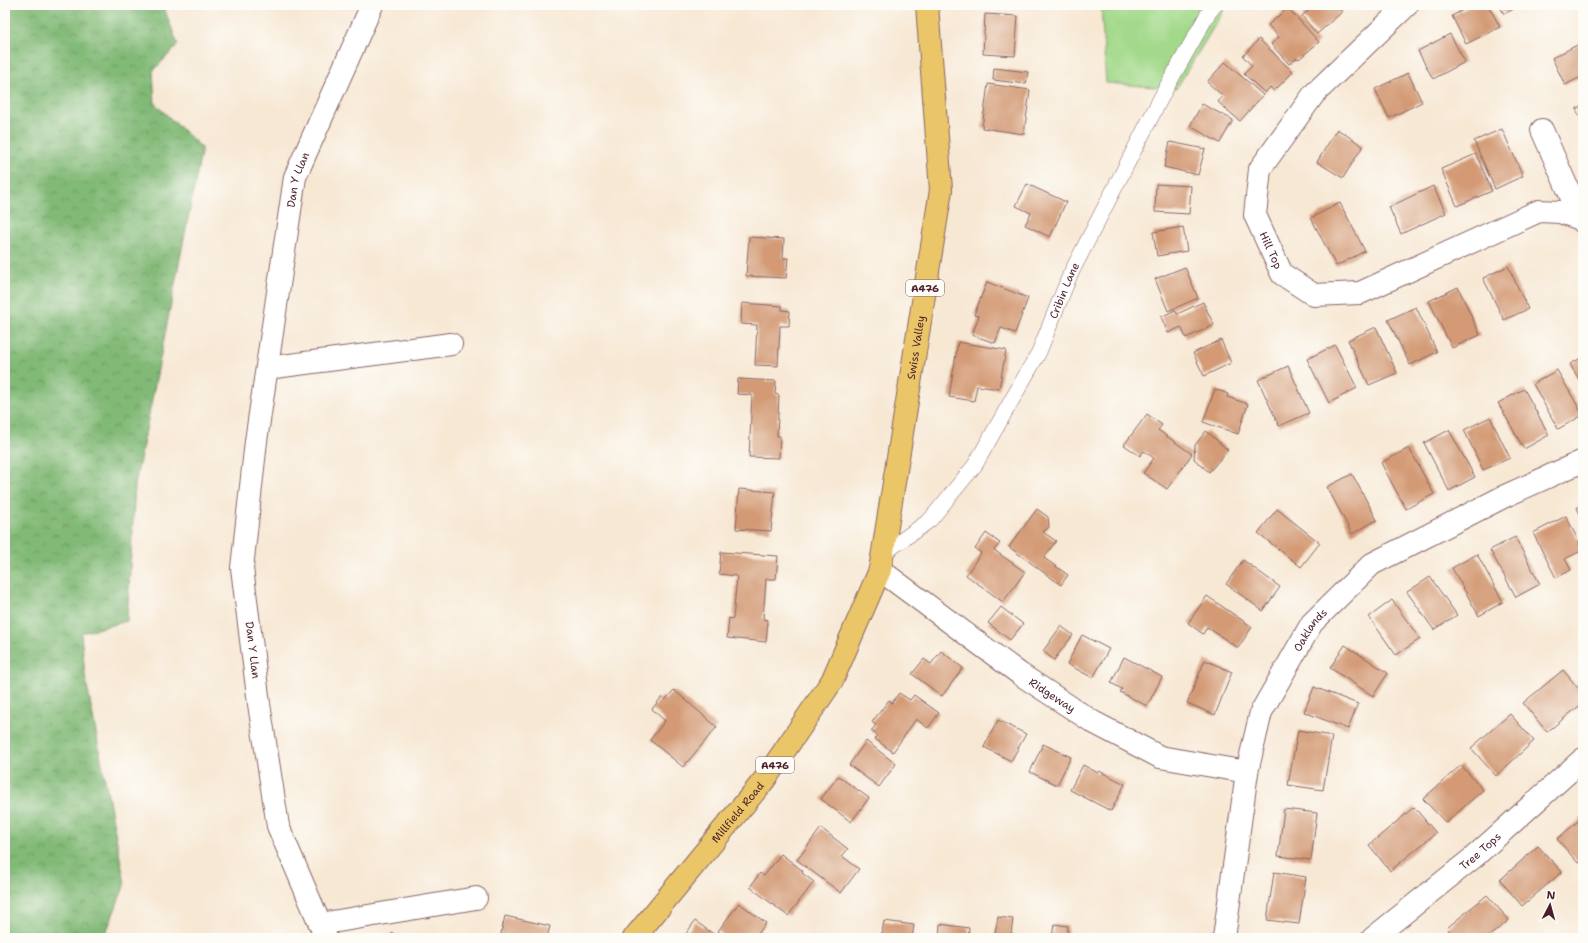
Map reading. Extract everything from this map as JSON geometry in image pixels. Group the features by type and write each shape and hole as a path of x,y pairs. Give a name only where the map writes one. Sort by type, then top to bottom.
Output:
{"main road":[{"name":"Swiss Valley","path":"882,562 941,190 927,5"},
{"name":"Millfield Road","path":"634,938 765,779 832,681 882,562"}],"street":[{"name":"Dan Y Llan","path":"372,5 295,178 256,441 242,568 278,826 323,931 476,898"},
{"name":"Hill Top","path":"1407,5 1314,94 1260,169 1254,215 1282,274 1314,295 1360,293 1539,211 1560,212 1582,220"},
{"path":"1542,130 1582,220"},
{"path":"267,368 451,344"},
{"name":"Oaklands","path":"1224,938 1247,772 1261,712 1312,623 1372,564 1505,496 1583,461"},
{"name":"Ridgeway","path":"882,562 1020,674 1093,722 1160,757 1247,772"},
{"name":"Tree Tops","path":"1373,938 1474,857 1583,759"}],"lane":[{"name":"Cribin Lane","path":"882,562 930,520 975,465 1039,352 1070,275 1166,88 1215,5"}],"green space":[{"path":"5,5 163,5 178,45 153,71 155,104 202,148 135,485 127,621 81,633 85,675 125,884 104,938 5,938"},
{"path":"1101,5 1227,5 1176,89 1106,83"}],"building":[{"path":"1303,5 1336,5 1342,12 1317,34 1302,16 1308,11"},
{"path":"1472,5 1488,5 1500,27 1466,44 1452,16"},
{"path":"1499,5 1521,5 1504,14"},
{"path":"1288,8 1319,42 1299,59 1297,58 1289,64 1271,44 1279,37 1268,25"},
{"path":"985,14 1018,16 1015,56 983,54"},
{"path":"1450,34 1465,62 1433,79 1418,51"},
{"path":"1259,39 1293,72 1274,91 1270,87 1265,93 1244,74 1252,66 1243,56"},
{"path":"1583,42 1583,76 1565,85 1552,58"},
{"path":"1225,62 1263,95 1240,121 1218,102 1223,96 1207,82"},
{"path":"994,68 1028,72 1026,84 993,80"},
{"path":"1408,73 1422,102 1389,118 1375,89"},
{"path":"988,84 1030,90 1024,134 982,128"},
{"path":"1202,104 1233,120 1220,143 1190,126"},
{"path":"1583,105 1583,124 1576,109"},
{"path":"1337,129 1363,146 1343,178 1317,162"},
{"path":"1502,129 1523,176 1495,189 1474,141"},
{"path":"1170,142 1205,149 1198,175 1164,167"},
{"path":"1476,154 1492,191 1457,206 1441,169"},
{"path":"1027,184 1066,202 1050,237 1025,225 1031,213 1016,206"},
{"path":"1156,184 1191,186 1189,214 1155,212"},
{"path":"1433,186 1446,213 1401,234 1389,207"},
{"path":"1340,203 1365,251 1336,266 1311,218"},
{"path":"1183,227 1187,251 1157,256 1153,232"},
{"path":"749,237 784,239 783,258 788,258 786,278 746,276"},
{"path":"1508,266 1528,309 1504,320 1483,278"},
{"path":"1185,267 1198,298 1168,311 1155,279"},
{"path":"987,282 1028,298 1015,333 1001,328 995,343 972,335 979,316 974,315"},
{"path":"1458,287 1480,335 1452,348 1429,301"},
{"path":"1203,302 1214,325 1186,338 1181,327 1168,333 1161,317 1175,310 1177,314"},
{"path":"742,303 782,306 782,310 790,311 789,326 780,326 778,366 755,365 757,325 741,324"},
{"path":"1416,307 1437,352 1410,365 1388,320"},
{"path":"1376,327 1397,373 1369,385 1348,340"},
{"path":"1221,340 1231,363 1204,376 1193,353"},
{"path":"958,342 1006,350 999,389 977,386 974,401 949,397"},
{"path":"1335,345 1357,388 1329,403 1307,359"},
{"path":"1583,357 1583,387 1570,364"},
{"path":"1288,366 1309,413 1279,426 1258,380"},
{"path":"1557,370 1583,415 1558,429 1533,384"},
{"path":"738,379 776,381 775,394 779,395 777,436 780,436 779,458 749,457 752,395 737,394"},
{"path":"1215,389 1228,394 1227,397 1248,404 1238,434 1203,422"},
{"path":"1524,389 1549,435 1524,449 1498,403"},
{"path":"1147,414 1162,425 1158,430 1192,454 1167,489 1143,473 1154,458 1144,451 1140,456 1124,445"},
{"path":"1490,417 1510,458 1483,470 1464,430"},
{"path":"1449,430 1475,477 1449,491 1424,443"},
{"path":"1206,431 1228,450 1209,472 1194,459 1195,445"},
{"path":"1409,448 1434,494 1406,509 1381,463"},
{"path":"1352,474 1377,520 1352,534 1327,487"},
{"path":"739,489 775,492 771,531 736,529"},
{"path":"1583,505 1583,520 1577,508"},
{"path":"1037,509 1048,517 1049,527 1043,532 1056,541 1044,558 1068,575 1061,585 1009,547"},
{"path":"1277,509 1320,543 1301,567 1258,533"},
{"path":"1566,516 1583,550 1565,559 1571,570 1556,578 1533,533"},
{"path":"986,533 1000,543 994,550 1025,572 1003,602 966,575 981,553 975,549"},
{"path":"1515,537 1540,584 1516,597 1490,550"},
{"path":"721,552 778,556 776,579 766,579 763,619 768,620 766,642 727,638 729,618 733,619 737,576 719,574"},
{"path":"1477,554 1503,602 1479,616 1452,568"},
{"path":"1243,560 1280,587 1263,611 1226,584"},
{"path":"1430,577 1457,615 1434,630 1407,592"},
{"path":"1207,596 1252,627 1238,648 1207,627 1203,634 1188,623"},
{"path":"1392,600 1420,639 1396,655 1369,617"},
{"path":"1001,607 1023,624 1010,640 988,623"},
{"path":"1061,626 1073,635 1054,660 1043,651"},
{"path":"1082,635 1109,649 1093,678 1067,664"},
{"path":"1345,645 1388,673 1373,696 1330,668"},
{"path":"941,651 963,668 942,696 912,674 924,659 931,664"},
{"path":"1124,657 1162,677 1147,706 1120,692 1122,689 1111,683"},
{"path":"1205,660 1232,672 1215,715 1187,703"},
{"path":"1563,670 1583,694 1583,703 1547,732 1523,703"},
{"path":"1314,687 1358,704 1348,729 1304,712"},
{"path":"674,690 717,727 683,767 650,740 665,721 652,709 662,697 665,700"},
{"path":"899,693 910,700 914,695 939,713 928,728 916,719 893,752 875,739 878,736 871,731 876,725 872,722 889,700 892,703"},
{"path":"1510,714 1534,741 1496,776 1471,748"},
{"path":"998,720 1026,734 1011,761 984,747"},
{"path":"1298,730 1332,736 1323,790 1288,785"},
{"path":"866,741 896,764 879,787 849,765"},
{"path":"1043,744 1071,757 1057,785 1030,772"},
{"path":"1083,765 1125,784 1111,811 1070,790"},
{"path":"1461,765 1483,790 1446,823 1423,799"},
{"path":"838,776 869,798 851,822 821,799"},
{"path":"1414,807 1436,833 1390,871 1369,845"},
{"path":"1284,809 1317,813 1311,860 1278,856"},
{"path":"1583,817 1583,859 1578,863 1557,839"},
{"path":"821,828 848,849 842,856 859,869 841,893 797,860"},
{"path":"1538,846 1562,872 1522,906 1500,880"},
{"path":"781,854 803,871 802,873 814,882 788,916 750,887 760,873 764,876"},
{"path":"1274,872 1306,877 1299,924 1267,920"},
{"path":"1487,895 1509,920 1487,938 1456,938 1447,928"},
{"path":"739,903 766,923 755,938 727,938 718,931"},
{"path":"505,916 550,926 547,938 500,938"},
{"path":"998,917 1013,919 1011,934 1028,938 994,938"},
{"path":"695,921 719,938 683,938"},
{"path":"884,921 914,925 912,938 881,938"},
{"path":"940,924 969,928 968,938 939,938"},
{"path":"1054,924 1068,926 1067,938 1052,938"},
{"path":"393,933 398,938 387,938"}]}
